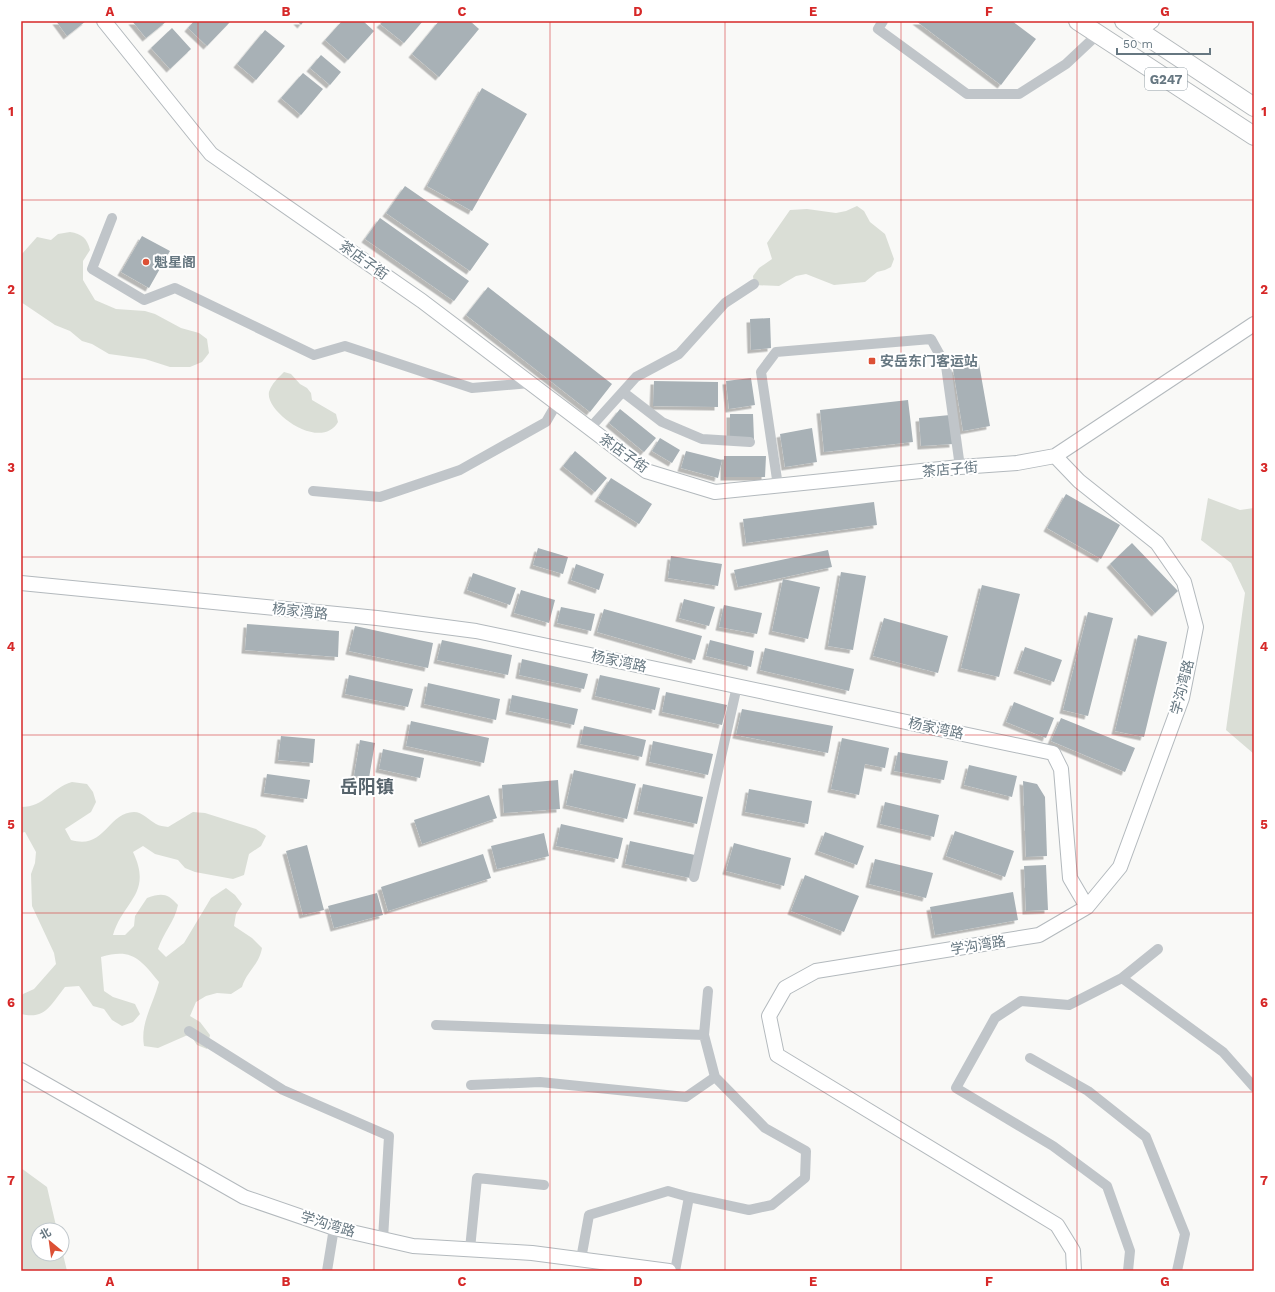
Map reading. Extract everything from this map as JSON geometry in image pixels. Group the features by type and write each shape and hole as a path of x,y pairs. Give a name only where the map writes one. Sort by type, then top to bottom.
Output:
{"highway":[{"name":"G247","path":"1078,21 1254,136"},
{"name":"G247","path":"1138,24 1254,107"}],"street":[{"name":"茶店子街","path":"104,21 211,154 422,301 646,471 715,492 960,467 1017,463 1055,456 1254,324"},
{"path":"883,21 878,29 966,94 1019,94 1066,64 1098,34"},
{"path":"112,218 92,269 144,300 175,288 314,355 345,346 472,388 530,383"},
{"path":"590,428 636,377 679,354 725,303 754,284"},
{"path":"778,486 761,372 776,352 931,339 946,366 960,467"},
{"path":"623,392 662,422 702,439 750,442"},
{"path":"313,491 380,497 460,470 546,422 557,403"},
{"name":"学沟湾路","path":"1055,456 1078,481 1157,543 1184,582 1196,627 1182,698 1120,867 1087,907 1039,935 816,971 785,988 769,1016 776,1055 1057,1225 1073,1252 1074,1271"},
{"name":"杨家湾路","path":"21,583 377,618 476,630 1052,753 1061,769 1070,878 1087,907"},
{"path":"694,877 737,686"},
{"path":"1128,1271 1130,1251 1107,1186 1053,1146 956,1088 995,1018 1021,1001 1069,1005 1122,978 1158,949"},
{"path":"1122,978 1223,1052 1254,1086"},
{"path":"581,1259 589,1216 668,1191 749,1210 772,1205 805,1178 806,1151 765,1128 714,1077 704,1036 708,991"},
{"path":"436,1025 704,1036"},
{"path":"189,1031 283,1090 389,1136 383,1239"},
{"path":"1030,1058 1088,1091 1146,1137 1185,1234 1177,1271"},
{"name":"学沟湾路","path":"21,1070 244,1197 334,1228 413,1246 532,1253 669,1271"},
{"path":"471,1085 540,1082 686,1097 714,1077"},
{"path":"470,1249 477,1178 544,1184"},
{"path":"675,1271 689,1197"},
{"path":"327,1271 334,1228"}],"shaded area":[{"path":"857,206 864,211 870,222 885,234 894,259 891,267 877,272 865,282 834,285 806,274 796,276 779,286 754,285 753,276 759,268 772,259 767,243 790,210 807,209 836,213 846,211"},
{"path":"70,232 83,237 89,246 90,250 83,261 83,280 95,300 116,309 145,311 155,314 181,328 199,333 207,339 209,353 202,362 190,367 170,367 145,359 109,354 92,344 82,341 70,331 55,325 21,302 21,255 37,237 51,240 58,234"},
{"path":"284,372 291,374 300,384 307,388 311,393 312,400 336,414 338,422 330,430 319,433 308,431 296,426 276,409 270,400 269,392 273,383"},
{"path":"1208,498 1240,510 1254,508 1254,754 1226,730 1245,593 1231,563 1201,540"},
{"path":"72,782 87,784 93,792 96,802 91,812 65,829 71,840 82,842 91,840 99,836 118,818 125,814 134,812 143,815 157,825 168,827 193,812 205,813 256,829 266,836 261,846 249,854 244,875 233,879 195,872 185,868 178,860 155,854 143,846 133,852 140,878 138,888 118,923 113,935 125,935 134,926 135,916 147,898 157,895 167,896 178,905 158,949 166,957 184,943 211,898 226,888 235,895 242,904 236,914 234,926 252,938 262,948 256,964 244,981 242,987 231,994 217,993 206,996 196,1002 190,1016 200,1022 210,1035 207,1049 197,1045 190,1034 158,1048 144,1046 143,1038 145,1022 159,982 146,967 128,955 120,954 101,957 104,991 113,997 135,1004 140,1014 133,1022 122,1026 112,1020 104,1009 93,1006 79,986 65,987 52,1005 42,1013 36,1015 21,1014 21,997 23,994 34,989 56,964 54,953 32,906 31,874 35,863 36,852 25,832 21,833 21,807 36,804 59,788"},
{"path":"21,1168 47,1187 55,1222 30,1222 30,1262 65,1262 67,1271 21,1271"}],"building":[{"path":"56,21 86,21 67,36"},
{"path":"132,21 167,21 146,38"},
{"path":"194,21 231,21 207,46 188,28"},
{"path":"297,21 304,21 301,25"},
{"path":"342,21 363,21 374,31 348,60 325,40"},
{"path":"383,21 423,21 404,43 380,24"},
{"path":"439,21 470,21 479,29 439,77 412,54"},
{"path":"916,21 1012,21 1036,39 1001,85"},
{"path":"172,28 191,49 170,69 151,48"},
{"path":"265,30 285,46 256,80 237,64"},
{"path":"321,55 341,72 330,85 310,68"},
{"path":"303,73 323,89 301,115 281,98"},
{"path":"482,88 527,114 472,211 427,186"},
{"path":"405,186 489,244 470,271 386,213"},
{"path":"380,218 469,281 454,301 365,239"},
{"name":"魁星阁","path":"142,236 170,251 149,288 121,272"},
{"path":"488,287 612,384 590,412 466,315"},
{"path":"770,318 771,348 751,350 750,319"},
{"path":"979,364 990,426 963,431 953,369"},
{"path":"751,378 755,405 729,409 726,381"},
{"path":"654,381 718,382 718,407 653,406"},
{"path":"908,400 913,442 824,452 820,410"},
{"path":"620,409 656,438 644,452 609,423"},
{"path":"730,414 753,414 754,439 730,439"},
{"path":"950,415 953,444 921,446 919,418"},
{"path":"812,428 817,462 785,467 780,434"},
{"path":"660,438 680,450 672,463 652,451"},
{"path":"575,451 607,478 595,492 563,466"},
{"path":"686,451 722,460 718,478 681,468"},
{"path":"724,456 766,456 765,477 724,477"},
{"path":"611,478 652,504 639,524 598,498"},
{"path":"1066,494 1120,525 1101,559 1047,528"},
{"path":"874,502 877,525 746,543 743,519"},
{"path":"1132,543 1178,591 1155,613 1110,564"},
{"path":"538,548 568,557 563,574 533,565"},
{"path":"828,550 832,567 738,587 734,570"},
{"path":"671,556 722,564 718,586 668,578"},
{"path":"576,564 604,574 599,590 571,580"},
{"path":"841,572 866,576 853,650 828,646"},
{"path":"473,573 516,588 510,605 467,590"},
{"path":"783,579 820,587 808,639 772,631"},
{"path":"982,585 1020,594 999,677 961,668"},
{"path":"521,590 555,600 549,623 514,613"},
{"path":"684,599 715,607 709,626 679,618"},
{"path":"724,605 762,613 757,634 719,627"},
{"path":"561,607 595,614 591,631 557,623"},
{"path":"604,609 702,636 695,660 597,632"},
{"path":"1088,612 1113,618 1088,716 1063,710"},
{"path":"884,618 948,636 938,673 873,656"},
{"path":"247,624 339,631 338,657 245,650"},
{"path":"355,626 433,643 428,668 349,651"},
{"path":"1138,635 1167,642 1144,737 1115,731"},
{"path":"442,640 512,655 508,675 437,660"},
{"path":"710,640 754,651 751,667 706,656"},
{"path":"1025,647 1062,660 1054,682 1017,670"},
{"path":"765,648 854,669 849,691 760,670"},
{"path":"522,659 588,674 584,689 519,675"},
{"path":"349,675 413,689 408,707 345,694"},
{"path":"600,675 660,688 655,710 595,696"},
{"path":"428,683 500,699 496,720 424,704"},
{"path":"666,692 727,705 722,725 662,712"},
{"path":"512,695 578,709 574,725 509,711"},
{"path":"1014,702 1054,718 1046,738 1006,722"},
{"path":"742,709 833,726 828,753 736,735"},
{"path":"1061,718 1135,748 1125,772 1051,741"},
{"path":"411,721 489,738 484,763 406,746"},
{"path":"584,726 646,740 642,757 580,744"},
{"path":"281,736 315,739 313,763 278,760"},
{"path":"842,738 889,748 885,768 865,764 859,795 831,789"},
{"path":"360,740 375,743 369,778 354,776"},
{"path":"653,741 713,754 708,775 649,762"},
{"path":"383,749 424,758 420,778 379,769"},
{"path":"898,752 948,761 944,780 894,771"},
{"path":"969,765 1017,776 1012,797 964,785"},
{"path":"574,770 636,784 627,819 566,805"},
{"path":"267,774 310,780 307,799 264,793"},
{"path":"558,780 560,809 504,813 502,785"},
{"path":"1023,781 1037,784 1045,797 1047,856 1026,857"},
{"path":"643,784 703,797 697,824 637,811"},
{"path":"749,789 812,801 808,824 745,812"},
{"path":"489,795 497,818 422,844 414,820"},
{"path":"885,802 939,815 934,837 880,824"},
{"path":"561,824 623,838 618,859 556,846"},
{"path":"955,831 1014,851 1005,877 946,856"},
{"path":"825,832 864,846 857,865 818,851"},
{"path":"544,833 549,856 497,869 491,846"},
{"path":"630,841 695,855 690,878 625,864"},
{"path":"734,843 791,858 784,886 726,871"},
{"path":"307,845 324,910 303,915 286,851"},
{"path":"483,854 491,878 388,911 381,887"},
{"path":"875,859 933,873 926,898 869,884"},
{"path":"1046,865 1048,910 1026,911 1024,866"},
{"path":"805,875 859,896 844,932 791,911"},
{"path":"1013,892 1018,920 935,935 930,907"},
{"path":"377,893 383,915 334,928 328,906"}],"place":[{"name":"魁星阁","path":"146,262"},
{"name":"安岳东门客运站","path":"872,361"}],"district":[{"name":"岳阳镇","path":"367,786"}]}
